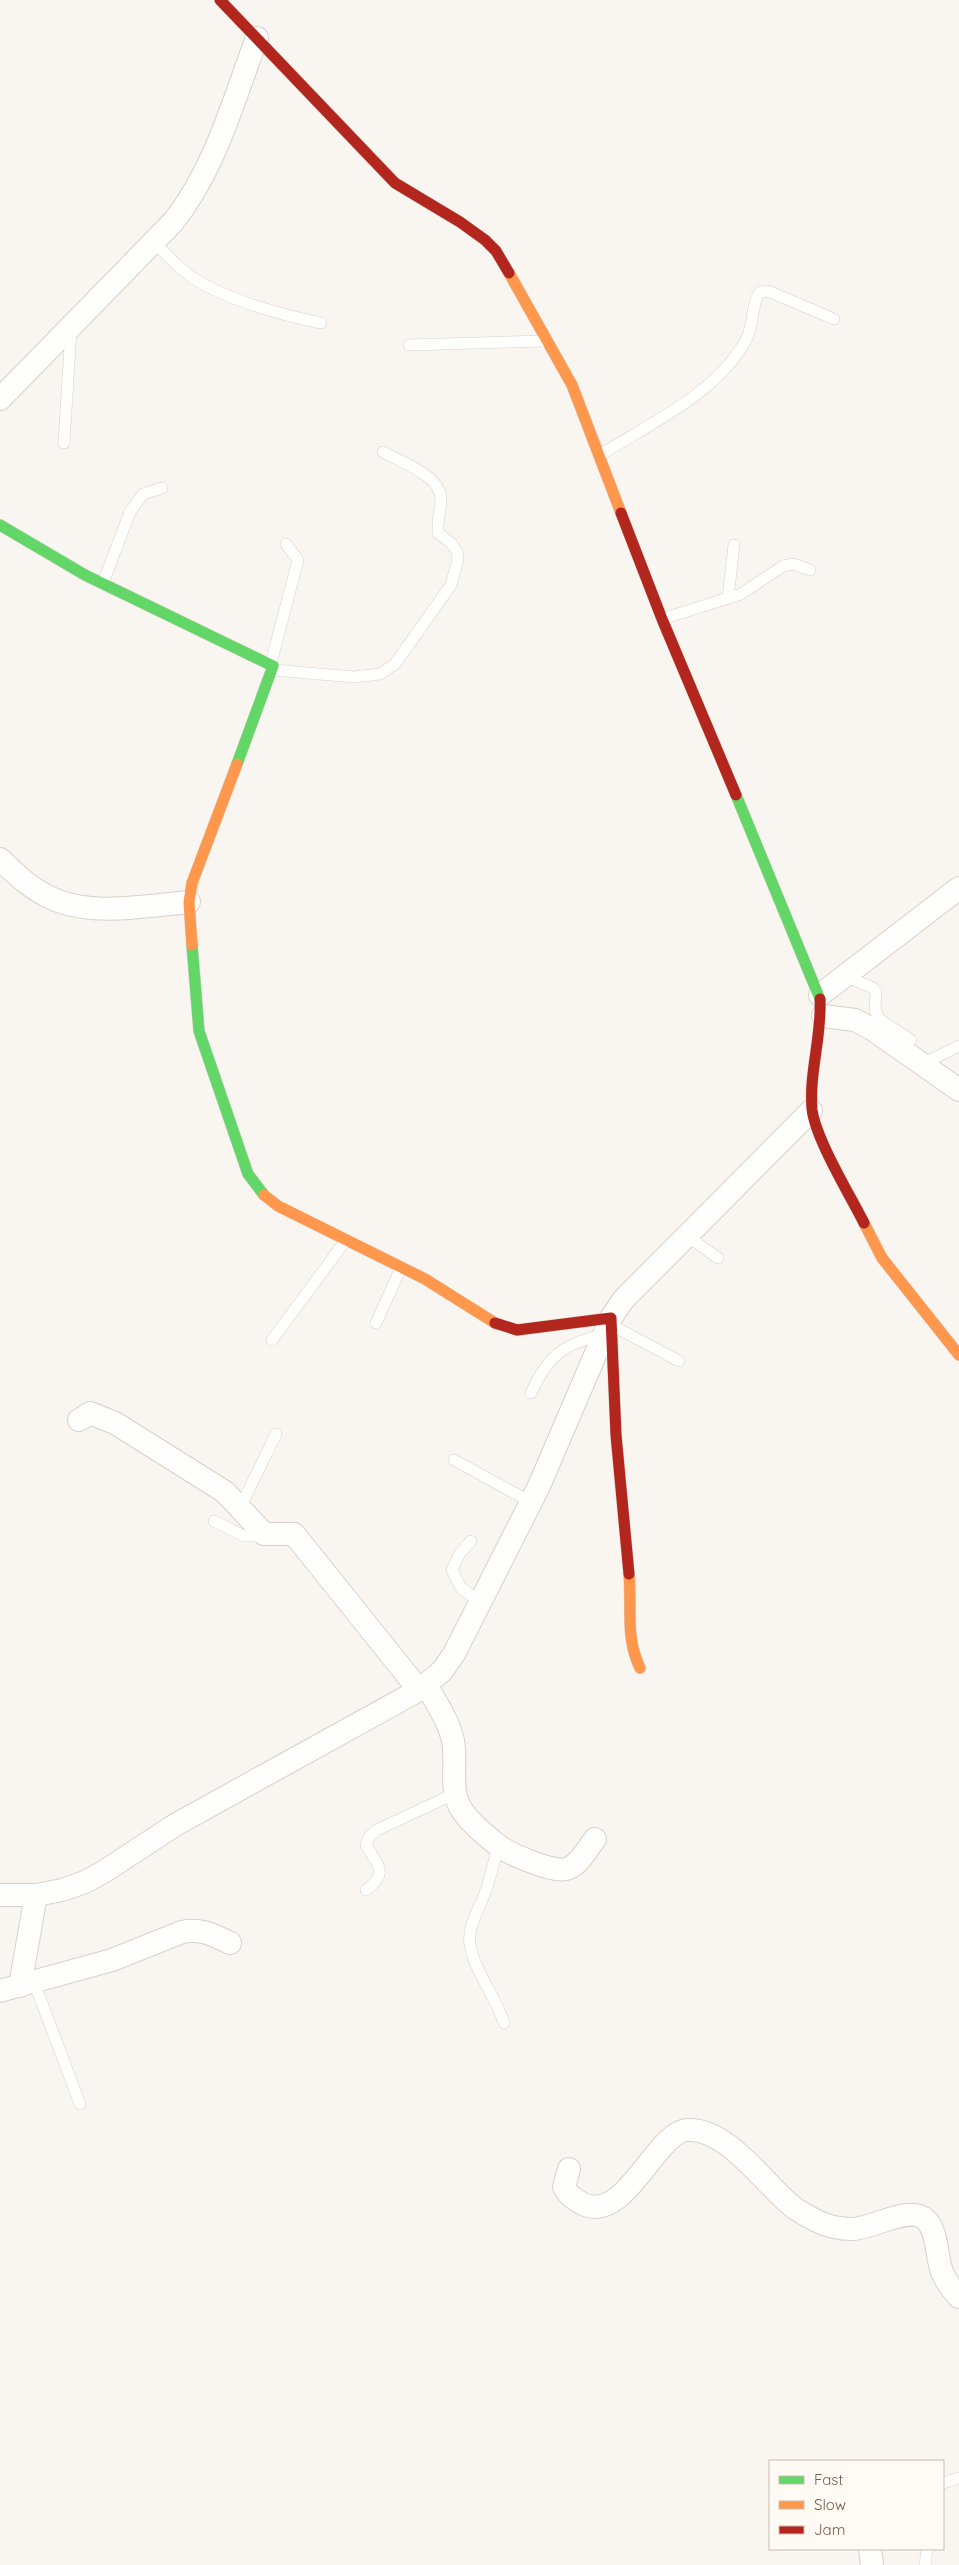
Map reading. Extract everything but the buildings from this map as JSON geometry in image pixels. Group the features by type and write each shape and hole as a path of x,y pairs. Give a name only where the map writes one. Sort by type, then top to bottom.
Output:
{"street":[{"path":"220,0 395,183 413,196 462,221 481,235 496,251 575,392 662,619 821,1006 811,1110 815,1125 882,1258 959,1355"},
{"path":"0,399 153,242 192,198 206,173 257,38"},
{"path":"0,525 102,584 272,667 199,862 189,902 196,1013 199,1031 248,1174 260,1192 278,1206 446,1291 490,1322 502,1328 517,1330 608,1326"},
{"path":"0,859 24,882 45,896 68,905 95,909 189,902"},
{"path":"821,1006 845,976 959,888"},
{"path":"821,1006 855,1020 959,1090"},
{"path":"0,1895 36,1895 62,1890 105,1871 175,1825 423,1688 442,1671 454,1654 531,1502 608,1326 623,1300 811,1110"},
{"path":"608,1326 616,1435 632,1594 630,1636 632,1651 640,1668"},
{"path":"79,1420 90,1413 115,1423 224,1492 259,1531 270,1535 288,1533 299,1538 423,1688 449,1727 453,1739 456,1793 463,1813 498,1846 508,1852 554,1870 565,1870 575,1866 595,1839"},
{"path":"36,1895 18,1986 112,1960 194,1929 207,1932 230,1943"},
{"path":"569,2169 564,2187 569,2196 590,2207 598,2207 608,2203 629,2188 675,2132 689,2129 700,2132 715,2137 730,2147 793,2207 818,2221 836,2228 853,2229 890,2220 904,2214 918,2215 925,2219 931,2228 942,2272 959,2297"},
{"path":"870,2550 872,2565"}],"lane":[{"path":"153,242 193,278 228,294 285,315 321,323"},
{"path":"600,455 695,395 718,376 746,340 753,323 760,292 768,291 834,319"},
{"path":"64,443 71,325"},
{"path":"409,345 546,341"},
{"path":"286,544 298,560 272,667 354,677 380,674 395,664 451,585 458,559 457,552 451,542 438,533 437,518 441,502 439,487 431,478 383,452"},
{"path":"102,584 130,512 143,494 162,488"},
{"path":"728,598 734,545"},
{"path":"662,619 728,598 751,588 783,566 793,564 810,570"},
{"path":"845,976 873,988 876,992 875,1010 879,1019 910,1040"},
{"path":"922,1064 959,1046"},
{"path":"687,1236 718,1258"},
{"path":"272,1340 346,1240"},
{"path":"376,1323 400,1268"},
{"path":"531,1393 541,1372 557,1353 608,1326 680,1361"},
{"path":"240,1508 276,1434"},
{"path":"454,1460 531,1502"},
{"path":"214,1521 244,1536 262,1537 270,1535"},
{"path":"471,1541 460,1553 452,1570 460,1588 480,1602"},
{"path":"366,1890 378,1878 380,1873 377,1860 366,1845 369,1837 377,1830 456,1793"},
{"path":"498,1846 486,1890 470,1932 470,1946 478,1967 498,2004 504,2023"},
{"path":"18,1986 80,2104"},
{"path":"944,2483 958,2478"},
{"path":"926,2565 927,2550"}],"traffic: fast":[{"path":"0,525 85,575 273,666 237,764"},
{"path":"736,795 820,999"},
{"path":"192,945 199,1031 248,1174 264,1195"}],"traffic: slow":[{"path":"509,273 572,385 621,513"},
{"path":"192,945 189,902 192,883 237,764"},
{"path":"264,1195 278,1206 425,1279 495,1323"},
{"path":"864,1223 882,1258 959,1355"},
{"path":"629,1574 632,1645 640,1668"}],"traffic: jam":[{"path":"220,0 395,183 460,222 485,240 496,251 509,273"},
{"path":"621,513 662,619 736,795"},
{"path":"820,999 819,1027 812,1081 812,1109 819,1135 864,1223"},
{"path":"495,1323 517,1330 611,1318 616,1435 629,1574"}]}
